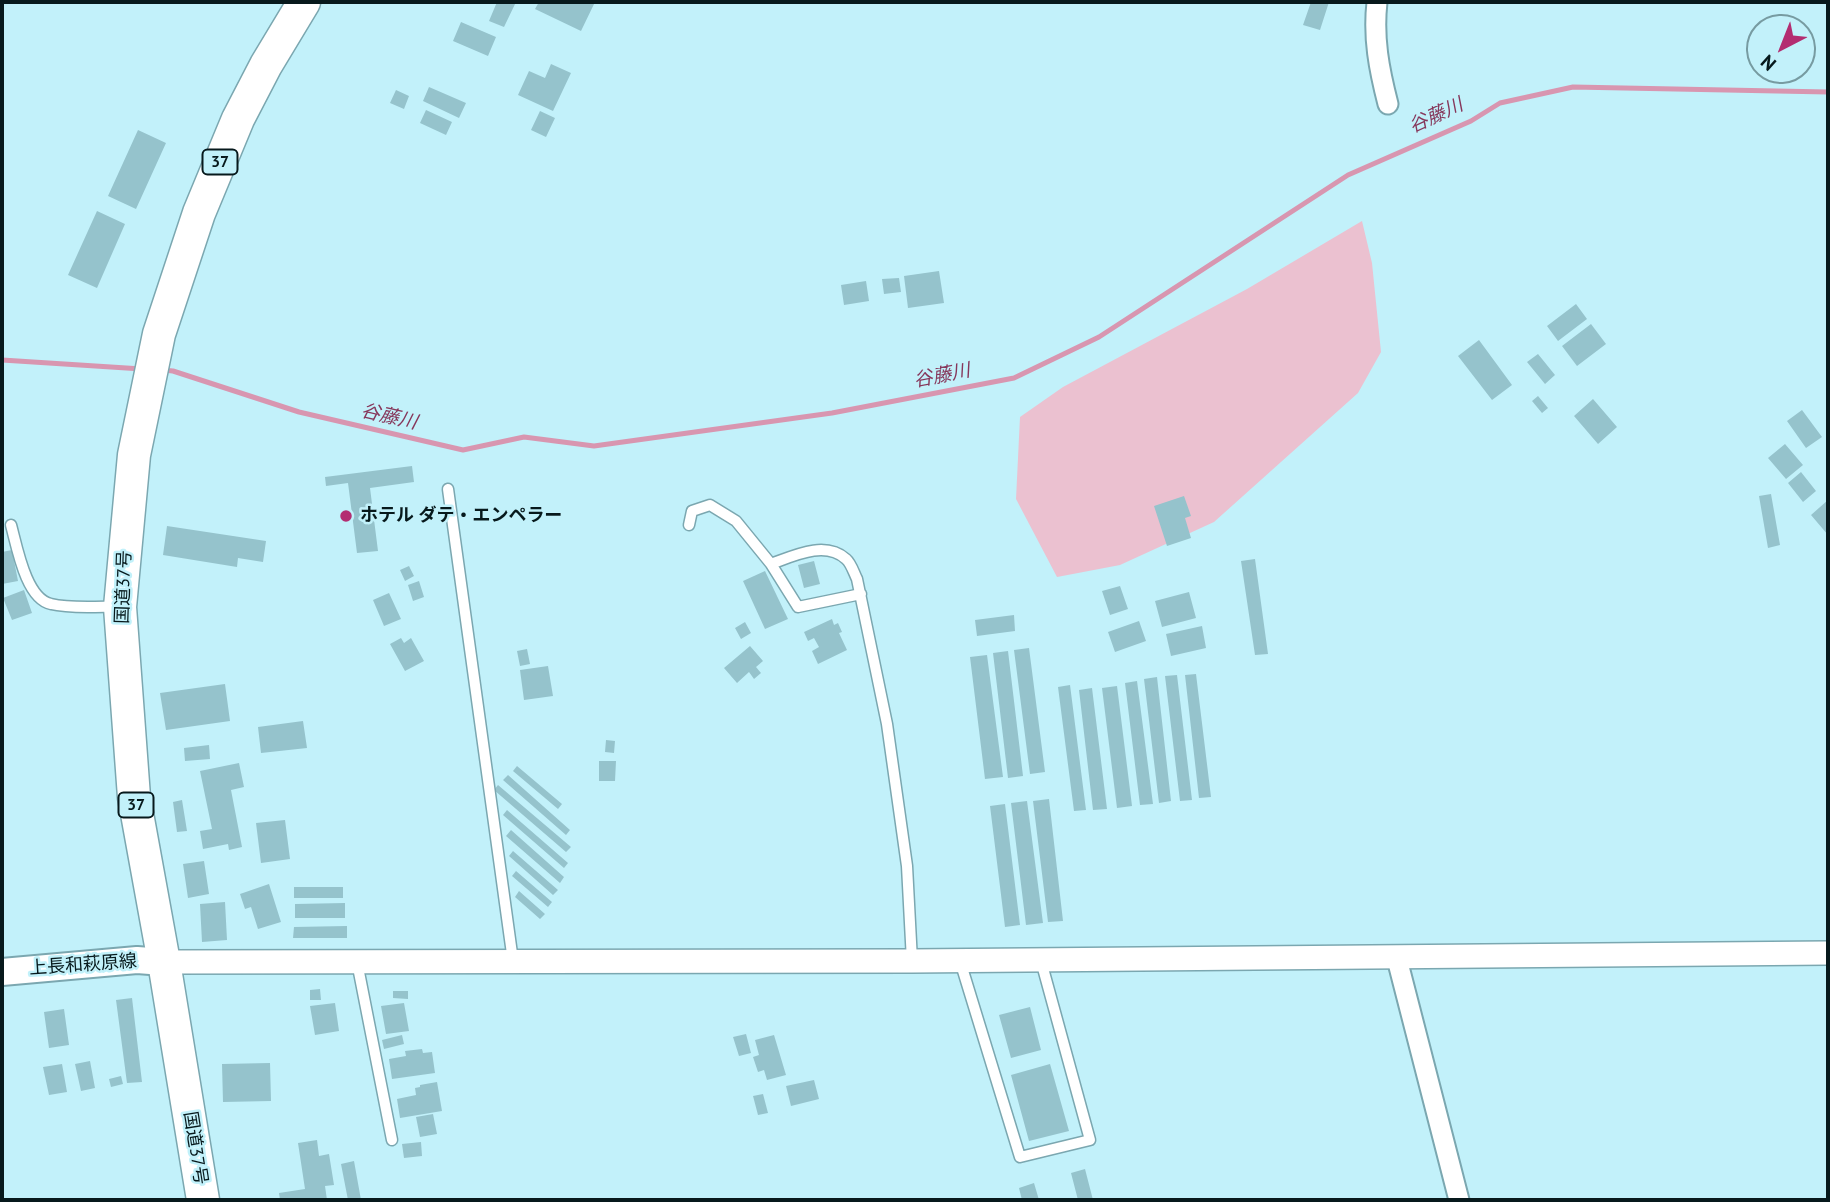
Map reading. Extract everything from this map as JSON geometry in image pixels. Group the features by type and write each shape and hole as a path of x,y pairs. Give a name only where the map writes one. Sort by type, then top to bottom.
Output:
{"highway":[{"name":"国道37号","path":"203,1200 134,797 120,607 134,454 159,334 199,213 238,118 265,65 304,2"}],"main road":[{"name":"上長和萩原線","path":"2,972 136,960 164,962"}],"street":[{"path":"1377,2 1374,27 1377,60 1388,104"},
{"path":"164,962 960,961 1828,953"},
{"path":"1397,958 1459,1200"}],"lane":[{"path":"448,489 513,961"},
{"path":"689,524 692,511 710,505 736,521 771,564 798,607 861,594"},
{"path":"11,525 27,579 37,597 50,604 120,607"},
{"path":"771,564 808,551 827,550 847,559 858,579 887,724 907,866 912,961"},
{"path":"960,961 1020,1157 1090,1140 1041,960"},
{"path":"357,962 392,1140"}],"shaded area":[{"path":"1362,221 1372,263 1381,352 1358,393 1214,522 1120,565 1057,577 1016,499 1020,417 1063,387 1247,289"}],"building":[{"path":"497,2 516,2 504,27 489,21"},
{"path":"539,2 595,2 581,31 535,9"},
{"path":"1311,2 1329,2 1320,30 1303,25"},
{"path":"461,22 496,37 488,56 453,41"},
{"path":"551,64 571,73 553,111 518,95 529,71 545,78"},
{"path":"429,87 466,103 459,118 423,101"},
{"path":"396,90 409,96 404,109 390,103"},
{"path":"426,110 452,122 446,135 420,123"},
{"path":"540,111 555,118 546,137 531,130"},
{"path":"138,130 166,143 136,209 108,196"},
{"path":"97,211 125,224 97,288 68,275"},
{"path":"939,271 944,303 908,308 904,276"},
{"path":"899,278 901,292 884,294 882,279"},
{"path":"866,281 869,301 844,305 841,285"},
{"path":"1576,304 1587,319 1558,341 1547,326"},
{"path":"1591,324 1606,344 1577,366 1562,346"},
{"path":"1479,340 1512,385 1492,400 1458,356"},
{"path":"1538,354 1555,375 1545,384 1527,362"},
{"path":"1538,396 1548,408 1542,413 1532,401"},
{"path":"1593,399 1617,427 1598,444 1574,416"},
{"path":"1802,410 1822,437 1806,448 1787,421"},
{"path":"1785,444 1803,465 1786,479 1768,458"},
{"path":"412,466 414,482 370,488 378,551 357,553 348,483 326,486 325,477"},
{"path":"1801,472 1816,491 1803,502 1788,483"},
{"path":"1771,494 1780,545 1768,548 1759,496"},
{"path":"1184,496 1191,516 1185,518 1191,538 1167,546 1154,506"},
{"path":"1828,500 1828,535 1811,515"},
{"path":"167,526 266,541 263,562 238,558 237,567 163,555"},
{"path":"12,550 18,581 2,584 2,552"},
{"path":"1255,559 1268,654 1255,655 1241,561"},
{"path":"814,561 820,584 804,588 798,565"},
{"path":"409,566 414,576 405,581 400,570"},
{"path":"765,571 788,619 765,629 743,581"},
{"path":"419,581 424,597 413,601 408,585"},
{"path":"1120,586 1128,609 1110,615 1102,591"},
{"path":"24,590 32,613 12,620 3,598"},
{"path":"1189,592 1196,618 1162,627 1155,601"},
{"path":"389,593 401,619 384,626 373,600"},
{"path":"1014,615 1015,631 977,636 975,620"},
{"path":"832,619 834,625 838,623 842,632 839,633 847,650 818,664 812,651 819,647 814,638 808,641 804,632"},
{"path":"1139,621 1146,641 1115,652 1108,632"},
{"path":"745,622 751,633 741,639 735,628"},
{"path":"1202,626 1206,648 1171,656 1166,634"},
{"path":"401,638 404,643 411,638 424,661 405,671 390,644"},
{"path":"750,646 763,661 756,667 761,673 754,679 749,672 737,683 724,668"},
{"path":"1029,648 1045,772 1030,774 1014,650"},
{"path":"527,649 530,664 520,666 517,651"},
{"path":"1008,651 1023,776 1008,778 993,653"},
{"path":"987,655 1003,777 985,779 970,657"},
{"path":"548,666 553,696 524,700 520,670"},
{"path":"1196,674 1211,797 1199,798 1185,675"},
{"path":"1177,675 1192,800 1180,801 1165,676"},
{"path":"1157,677 1171,801 1159,803 1144,679"},
{"path":"1137,681 1153,804 1140,805 1125,683"},
{"path":"225,684 230,721 166,730 160,693"},
{"path":"1070,685 1086,810 1074,811 1058,687"},
{"path":"1117,686 1132,806 1117,808 1102,688"},
{"path":"1092,688 1107,809 1093,810 1079,690"},
{"path":"303,721 307,748 261,753 258,727"},
{"path":"606,740 615,741 614,753 605,752"},
{"path":"209,745 210,759 185,761 184,748"},
{"path":"599,761 616,761 615,781 599,781"},
{"path":"239,763 244,787 231,790 242,847 229,850 228,844 203,849 200,831 212,829 200,771"},
{"path":"517,766 562,804 558,809 513,771"},
{"path":"508,775 570,830 566,835 503,780"},
{"path":"498,785 571,847 566,852 494,790"},
{"path":"1049,799 1063,921 1048,922 1033,801"},
{"path":"182,800 187,831 177,832 173,802"},
{"path":"1027,801 1043,923 1026,925 1011,803"},
{"path":"1005,804 1020,925 1005,927 990,806"},
{"path":"507,810 568,863 564,868 503,815"},
{"path":"285,820 290,859 261,863 256,823"},
{"path":"511,830 564,877 560,883 506,836"},
{"path":"513,851 558,890 553,895 509,856"},
{"path":"204,861 209,894 188,898 183,864"},
{"path":"516,871 552,902 548,907 512,876"},
{"path":"269,884 281,922 258,929 251,907 245,909 240,894"},
{"path":"294,887 343,887 343,898 294,898"},
{"path":"519,891 545,914 540,919 515,897"},
{"path":"225,902 227,940 202,942 200,904"},
{"path":"345,903 345,918 295,918 295,904"},
{"path":"347,926 347,938 293,938 294,927"},
{"path":"320,989 321,1000 310,1000 310,990"},
{"path":"393,991 408,991 408,999 393,998"},
{"path":"132,998 142,1082 127,1083 116,1000"},
{"path":"335,1003 339,1031 315,1035 310,1006"},
{"path":"404,1003 409,1031 386,1034 381,1006"},
{"path":"1030,1007 1041,1050 1011,1058 999,1015"},
{"path":"64,1009 69,1045 49,1048 44,1012"},
{"path":"746,1034 751,1053 739,1056 733,1037"},
{"path":"402,1035 404,1044 384,1049 382,1040"},
{"path":"774,1035 786,1075 767,1080 764,1070 758,1072 753,1057 759,1055 755,1040"},
{"path":"422,1049 423,1053 432,1052 435,1073 392,1079 389,1059 406,1056 405,1051"},
{"path":"90,1061 95,1088 81,1091 75,1064"},
{"path":"270,1063 271,1101 223,1102 222,1064"},
{"path":"62,1064 67,1092 49,1095 43,1067"},
{"path":"1050,1064 1069,1131 1029,1141 1011,1075"},
{"path":"121,1076 123,1084 111,1087 109,1079"},
{"path":"814,1080 819,1099 791,1106 786,1086"},
{"path":"437,1082 442,1111 400,1118 397,1099 416,1095 415,1088 420,1085"},
{"path":"763,1094 768,1113 758,1115 753,1096"},
{"path":"433,1114 437,1134 420,1137 416,1117"},
{"path":"317,1140 319,1156 329,1154 334,1185 325,1186 327,1200 280,1200 279,1193 305,1189 298,1143"},
{"path":"421,1142 422,1156 404,1158 402,1144"},
{"path":"354,1161 361,1200 348,1200 341,1164"},
{"path":"1085,1169 1093,1200 1078,1200 1071,1173"},
{"path":"1034,1183 1039,1200 1022,1200 1019,1188"}],"waterway":[{"name":"谷藤川","path":"162,370 173,371 299,412 463,450 524,437 594,446 832,413 1014,378 1099,337 1348,175 1471,121 1500,103 1573,87 1828,92"},
{"name":"谷藤川","path":"2,360 142,369"}],"place":[{"name":"ホテル ダテ・エンペラー","path":"346,516"}]}
